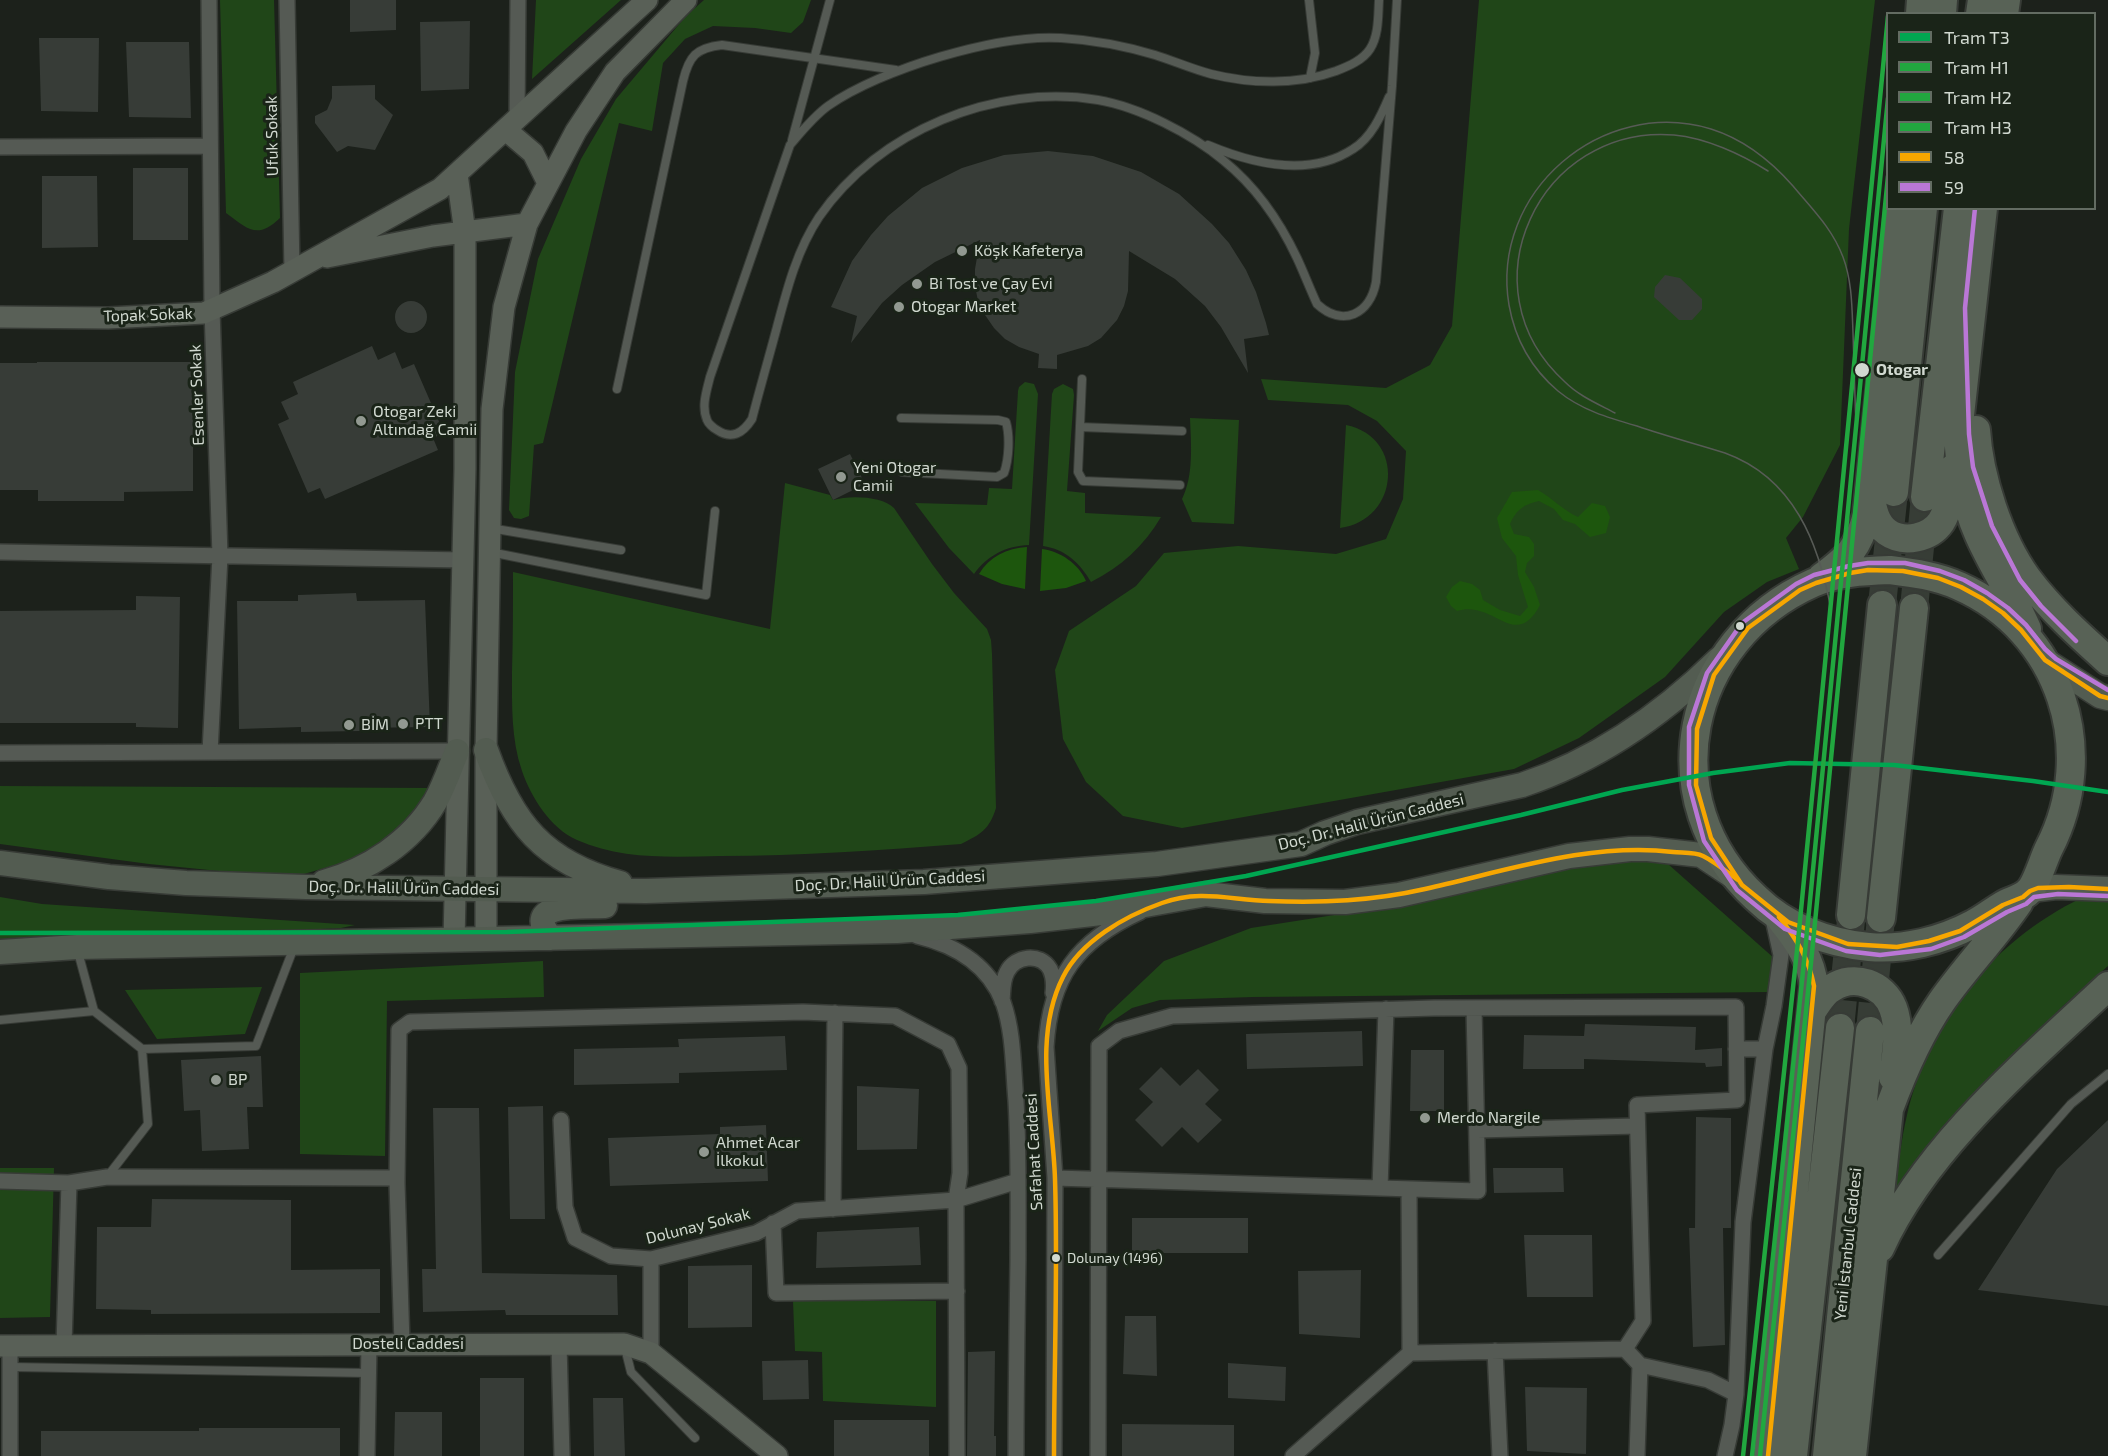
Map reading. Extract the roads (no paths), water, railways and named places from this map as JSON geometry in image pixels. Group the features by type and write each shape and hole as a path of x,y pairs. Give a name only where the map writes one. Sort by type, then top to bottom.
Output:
{"highway":[{"path":"1768,1456 1814,1008 1814,986 1808,959 1798,941 1775,914 1738,880 1712,840 1697,795 1694,771 1696,724 1711,679 1741,633 1764,612 1815,582 1843,561 1857,545 1867,514 1882,491 1899,210"},
{"path":"1923,210 1882,491 1876,516 1888,532 1897,537 1906,538 1927,534 1935,529 1947,509 1958,433 1983,210"},
{"path":"1925,496 1958,210"},
{"path":"1972,308 1976,434 1980,465 1999,523 2012,551 2032,584 2046,601 2108,661"},
{"path":"1889,1109 1902,1073 1928,1022 1954,984 2027,893 2057,831 2067,801 2072,768 2071,736 2064,704 2052,674 1977,531 1962,478 1958,433"},
{"path":"1815,582 1866,571 1898,571 1937,578 1960,586 1981,598 2007,617 2039,652"},
{"path":"1851,915 1882,605"},
{"path":"1881,918 1914,608"},
{"path":"1775,914 1806,931 1828,939 1849,944 1892,947 1913,945 1953,934 2027,893"},
{"path":"1814,1008 1830,988 1840,983 1861,982 1881,990 1888,998 1896,1019 1896,1052 1852,1456"},
{"path":"1872,1273 1879,1251 1898,1213 1922,1177 1947,1146 2019,1070 2108,986"},
{"path":"1793,1456 1839,1028"},
{"name":"Yeni İstanbul Caddesi","path":"1827,1456 1870,1031"}],"main road":[{"name":"Doç. Dr. Halil Ürün Caddesi","path":"0,863 186,883 455,890 646,891 924,882 1157,864 1301,844 1357,822 1522,785 1563,770 1604,750 1670,704 1729,650"},
{"path":"2039,652 2104,698"},
{"path":"486,750 506,800 522,824 542,844 563,860 588,872 646,891"},
{"path":"306,887 346,876 395,847 419,823 434,803 457,751"},
{"path":"0,952 77,947 897,931 1101,913 1206,894 1265,901 1345,902 1399,895 1569,856 1630,849 1701,855 1738,880"},
{"path":"2027,893 2056,887 2108,889"},
{"path":"551,938 544,930 542,923 549,910 621,904 646,891"}],"street":[{"name":"Esenler Sokak","path":"209,0 212,309 220,556 210,752"},
{"name":"Ufuk Sokak","path":"287,0 292,271"},
{"path":"518,0 512,125 533,153 548,183"},
{"name":"Topak Sokak","path":"0,316 108,318 204,313 273,282 440,189 647,0"},
{"path":"486,939 486,750 492,409 504,307 527,224 576,131 615,72 686,0"},
{"path":"0,147 210,146"},
{"path":"454,940 457,751 464,560 465,233 457,174"},
{"path":"312,260 433,236 527,224"},
{"path":"0,552 464,560"},
{"path":"0,753 457,751"},
{"name":"Safahat Caddesi","path":"1054,1456 1055,1178 1046,1047 1051,1008 1062,978 1073,959 1090,942 1107,929 1163,902"},
{"path":"1725,1456 1736,1394 1743,1222 1765,1049 1781,955 1775,914"},
{"name":"Safahat Caddesi","path":"897,931 935,940 960,952 980,966 1002,1001 1008,1018 1012,1050 1018,1181 1016,1456"},
{"path":"1002,1001 1007,972 1015,962 1027,958 1040,960 1049,968 1054,979 1051,1008"},
{"path":"1098,1456 1100,1046 1119,1031 1172,1016 1386,1009 1736,1007 1737,1100 1637,1105 1643,1321 1625,1349"},
{"path":"1055,1178 1478,1191 1474,1008"},
{"path":"1380,1188 1386,1009"},
{"path":"402,1344 397,1178 399,1030 410,1023 803,1012 895,1016 948,1044 959,1068 957,1456"},
{"path":"833,1209 835,1013"},
{"path":"1736,1049 1765,1049"},
{"name":"Dolunay Sokak","path":"561,1120 565,1207 575,1238 611,1256 651,1259 756,1233 797,1211 957,1200 1018,1181"},
{"path":"1477,1130 1637,1126"},
{"path":"0,1181 69,1183 107,1178 397,1178"},
{"path":"64,1345 69,1183"},
{"path":"1409,1189 1410,1353"},
{"path":"773,1223 776,1293 957,1291"},
{"path":"651,1259 651,1353"},
{"path":"559,1344 562,1456"},
{"name":"Dosteli Caddesi","path":"5,1346 624,1344 651,1353 777,1456"},
{"path":"367,1456 369,1345"},
{"path":"5,1346 10,1367 10,1456"},
{"path":"1293,1456 1410,1353 1625,1349 1640,1365 1708,1380 1736,1394"},
{"path":"1495,1352 1500,1456"},
{"path":"1637,1456 1640,1365"}],"lane":[{"path":"830,0 790,145 705,395 704,407 707,420 715,429 726,435 735,435 746,429 752,419 788,284 806,239 835,196 872,161 894,145 940,121 963,112 1006,102 1052,97 1098,100 1122,107 1245,159 1294,166 1338,157 1354,149 1366,138 1383,111 1392,86"},
{"path":"1309,0 1315,53 1310,78"},
{"path":"790,145 827,106 898,70 986,45 1032,38 1090,40 1155,55 1211,74 1240,79 1294,81 1321,76 1360,60 1370,50 1375,38 1379,0"},
{"path":"1190,137 1224,160 1257,195 1288,239 1317,304 1325,311 1335,314 1357,313 1371,301 1376,282 1397,0"},
{"path":"617,388 687,64 695,53 722,45 898,70"},
{"path":"1082,379 1078,472 1083,481 1180,485"},
{"path":"901,418 998,420 1006,422 1008,428 1007,466 1004,474 997,477 902,472"},
{"path":"1080,428 1182,430"},
{"path":"489,552 706,596 715,510"},
{"path":"489,528 621,550"},
{"path":"77,947 94,1011 142,1049 256,1046 296,944"},
{"path":"0,1020 94,1011"},
{"path":"107,1178 148,1124 142,1049"},
{"path":"1938,1255 2071,1104 2108,1074"},
{"path":"624,1344 631,1372 695,1438"},
{"path":"10,1367 369,1373"}],"tunnel":[{"path":"1882,605 1894,492"},
{"path":"1914,608 1925,497"},
{"path":"1870,1031 1881,918"},
{"path":"1840,1028 1851,920"}],"tram line":[{"name":"H1","path":"1743,1456 1798,941 1886,37"},
{"name":"H2","path":"1752,1456 1805,952 1886,119"},
{"path":"1831,610 1826,585 1810,537 1786,496 1769,479 1749,464 1725,453 1596,413 1567,398 1540,373 1520,341 1512,318 1509,305 1508,264 1517,225 1536,191 1562,162 1594,140 1631,127 1670,122 1711,129 1723,133 1756,152 1784,177 1814,211 1833,237 1843,257 1852,304 1856,429"},
{"path":"1615,413 1570,387 1534,344 1519,302 1518,260 1530,219 1553,184 1586,156 1627,139 1674,135 1686,137 1711,143 1768,171"},
{"name":"H3","path":"1760,1456 1886,196"},
{"name":"T3","path":"0,933 507,932 958,915 1096,901 1246,876 1521,815 1622,790 1713,773 1790,763 1894,765 2108,792"}],"place":[{"name":"Köşk Kafeterya","path":"962,251"},
{"name":"Bi Tost ve Çay Evi","path":"917,284"},
{"name":"Otogar Market","path":"899,307"},
{"name":"Otogar","path":"1862,370"},
{"name":"Otogar Zeki Altındağ Camii","path":"361,421"},
{"name":"Yeni Otogar Camii","path":"841,477"},
{"name":"PTT","path":"403,724"},
{"name":"BİM","path":"349,725"},
{"name":"BP","path":"216,1080"},
{"name":"Merdo Nargile","path":"1425,1118"},
{"name":"Ahmet Acar İlkokul","path":"704,1152"},
{"name":"Dolunay (1496)","path":"1056,1258"}]}
